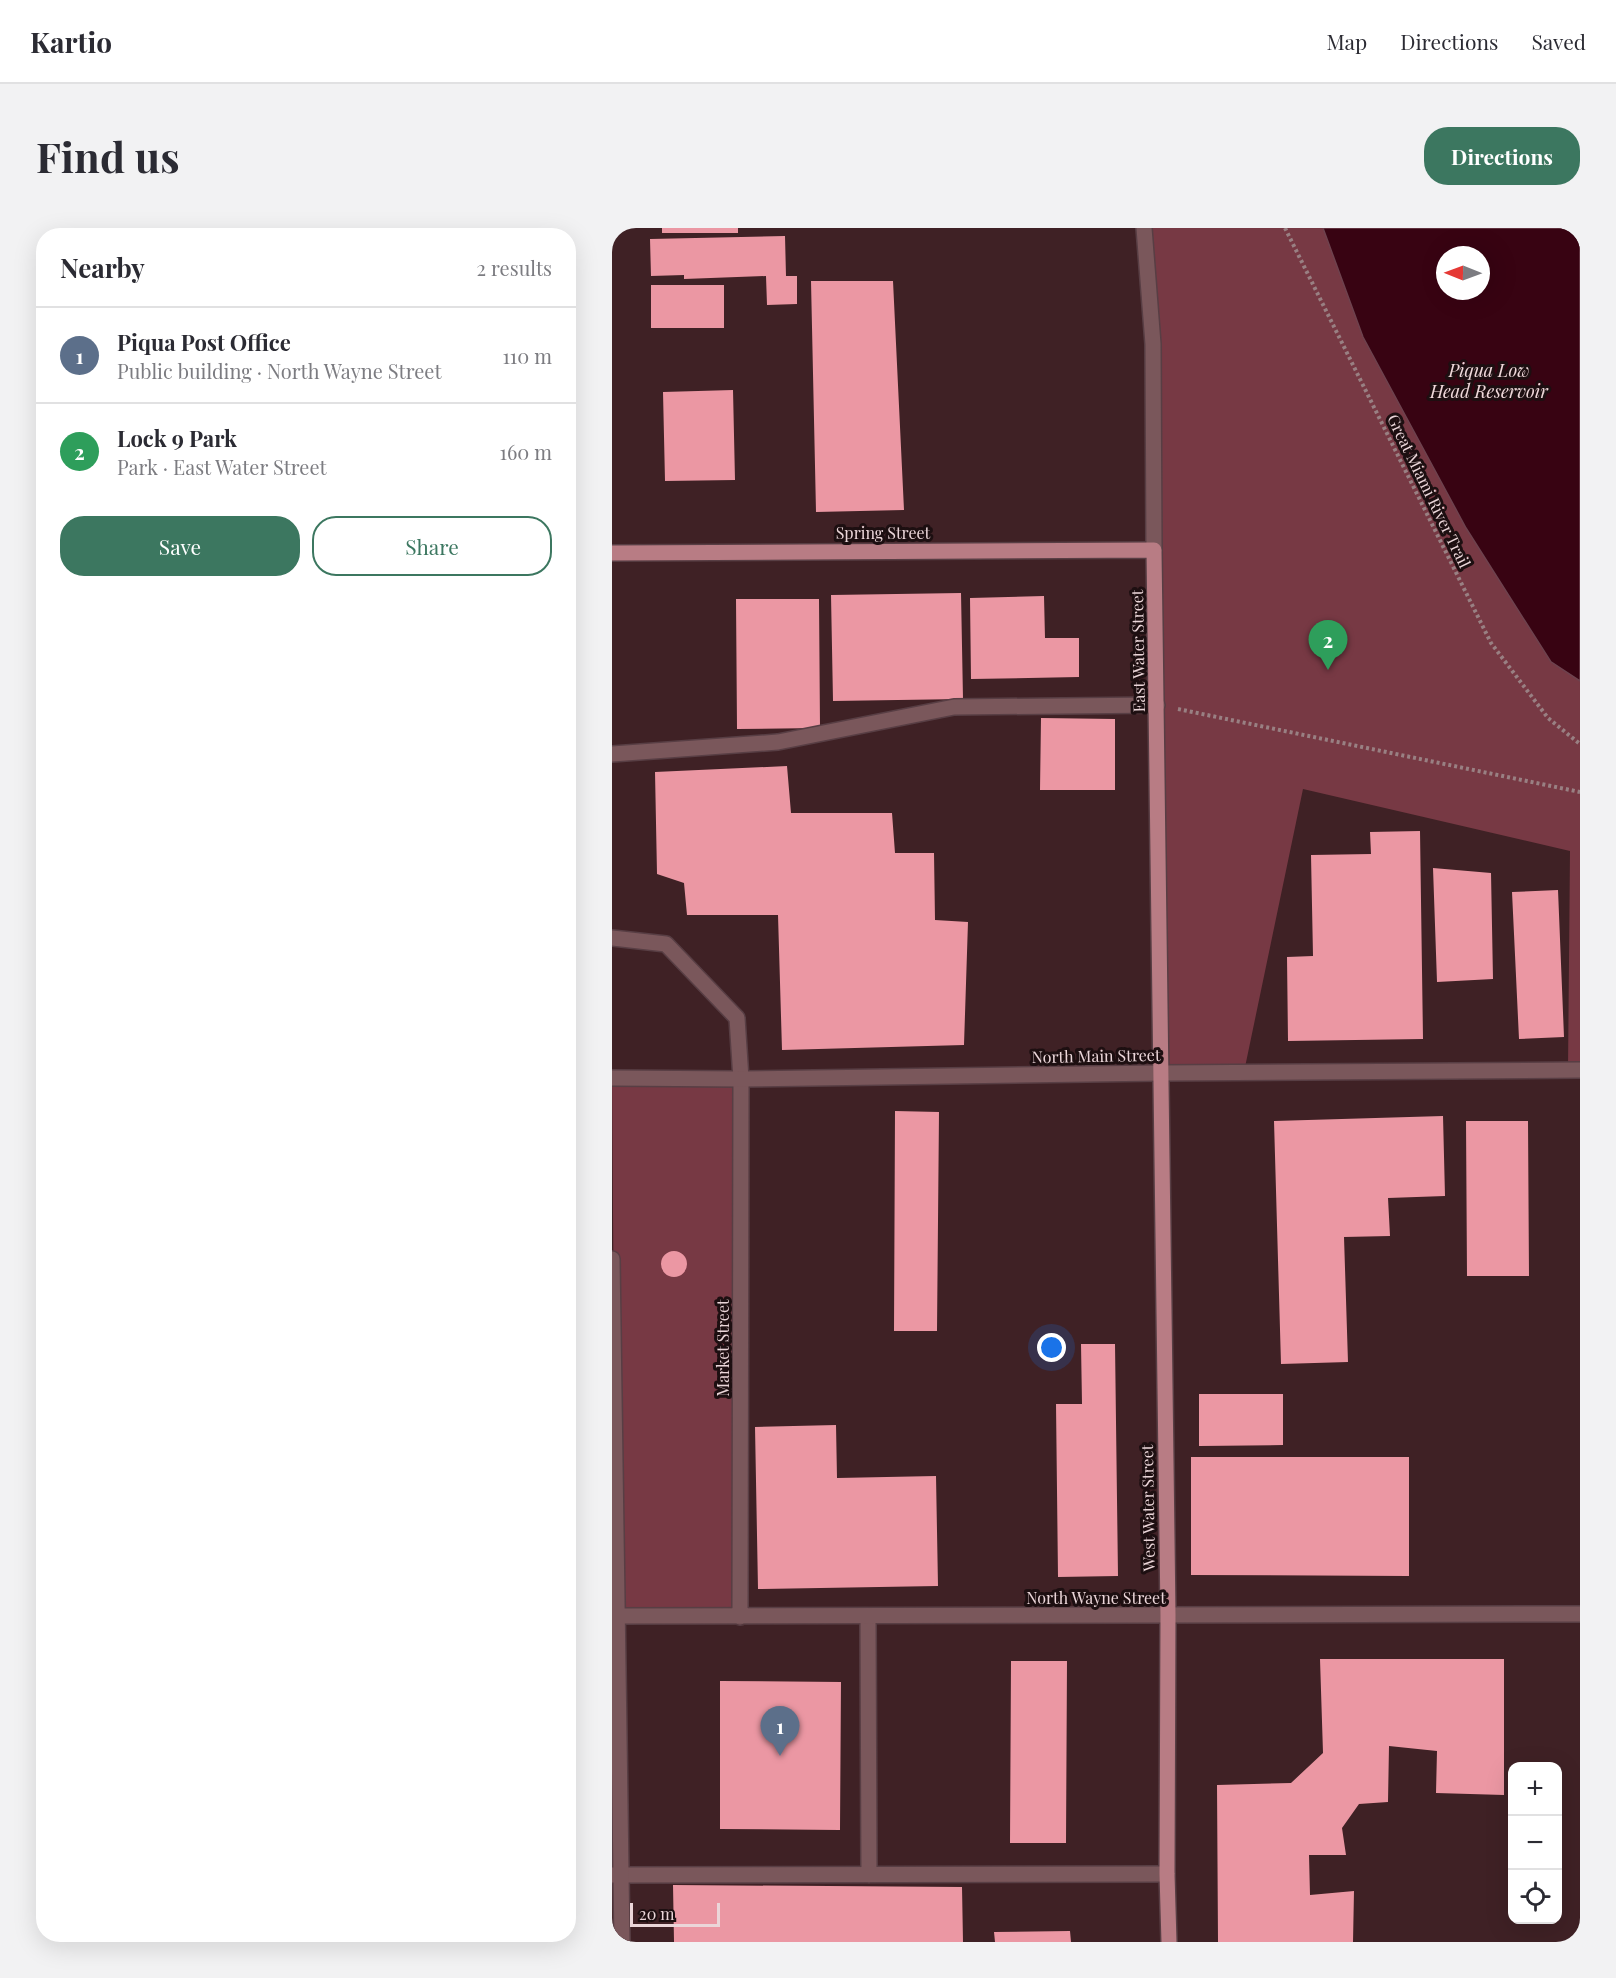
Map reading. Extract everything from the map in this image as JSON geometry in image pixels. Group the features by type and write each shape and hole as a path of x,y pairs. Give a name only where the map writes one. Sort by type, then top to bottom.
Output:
{"main road":[{"name":"Spring Street","path":"612,553 1154,550"},
{"name":"East Water Street","path":"1154,550 1161,1073"},
{"name":"West Water Street","path":"1161,1073 1168,1616 1169,1942"}],"street":[{"name":"East Water Street","path":"1144,228 1153,344 1154,550"},
{"path":"612,754 778,742 954,707 1157,705"},
{"name":"Market Street","path":"612,938 666,944 737,1018 741,1079 740,1617"},
{"name":"North Main Street","path":"612,1078 741,1079 1580,1070"},
{"path":"612,1258 617,1875 622,1942"},
{"name":"North Wayne Street","path":"614,1616 1580,1614"},
{"path":"868,1616 868,1875"},
{"path":"617,1875 1167,1874"}],"path":[{"name":"Great Miami River Trail","path":"1285,228 1491,643 1548,718 1580,744"},
{"path":"1157,705 1580,792"}],"shaded area":[{"path":"1144,228 1323,228 1363,337 1466,528 1551,662 1580,681 1580,1070 1568,1070 1570,851 1303,789 1244,1072 1160,1073"},
{"path":"612,1078 741,1079 740,1617 616,1616"}],"water":[{"name":"Piqua Low Head Reservoir","path":"1323,228 1580,228 1580,681 1551,662 1466,528 1363,337"}],"building":[{"path":"662,228 738,228 738,233 662,233"},
{"path":"785,236 786,276 797,276 797,304 767,305 766,276 684,279 684,275 651,276 650,239"},
{"path":"811,281 893,281 904,510 816,512"},
{"path":"651,285 724,285 724,328 651,328"},
{"path":"733,390 735,480 665,481 663,392"},
{"path":"961,593 963,699 833,701 831,595"},
{"path":"1044,596 1045,638 1079,638 1079,677 971,679 970,598"},
{"path":"736,599 819,599 820,728 737,729"},
{"path":"1041,718 1115,719 1115,790 1040,790"},
{"path":"787,766 791,813 892,813 895,853 934,853 935,920 968,922 964,1045 782,1050 778,915 687,915 684,883 657,874 655,772"},
{"path":"1420,831 1423,1039 1288,1041 1287,957 1313,956 1311,855 1371,854 1370,832"},
{"path":"1433,868 1491,873 1493,979 1437,982"},
{"path":"1558,890 1564,1037 1519,1039 1512,892"},
{"path":"895,1111 939,1112 937,1331 894,1331"},
{"path":"1443,1116 1445,1196 1388,1198 1390,1236 1344,1237 1348,1362 1281,1364 1274,1121"},
{"path":"1466,1121 1528,1121 1529,1276 1467,1276"},
{"path":"674,1251 683,1255 687,1264 683,1273 674,1277 665,1273 661,1264 665,1255"},
{"path":"1081,1344 1115,1344 1118,1576 1058,1577 1056,1404 1082,1404"},
{"path":"1199,1394 1283,1394 1283,1445 1199,1446"},
{"path":"836,1425 837,1478 936,1476 938,1586 758,1589 755,1427"},
{"path":"1191,1457 1409,1457 1409,1576 1191,1575"},
{"path":"1320,1659 1504,1659 1504,1795 1436,1793 1437,1751 1389,1746 1388,1802 1359,1804 1342,1828 1346,1855 1309,1855 1310,1895 1354,1891 1353,1942 1218,1942 1217,1785 1291,1783 1323,1753"},
{"path":"1011,1661 1067,1661 1066,1843 1010,1843"},
{"path":"720,1681 841,1682 840,1830 720,1829"},
{"path":"673,1885 962,1887 963,1942 674,1942"},
{"path":"1070,1931 1071,1942 995,1942 994,1932"}],"place":[{"name":"Lock 9 Park","path":"1328,670"},
{"name":"Piqua Post Office","path":"780,1756"}]}
